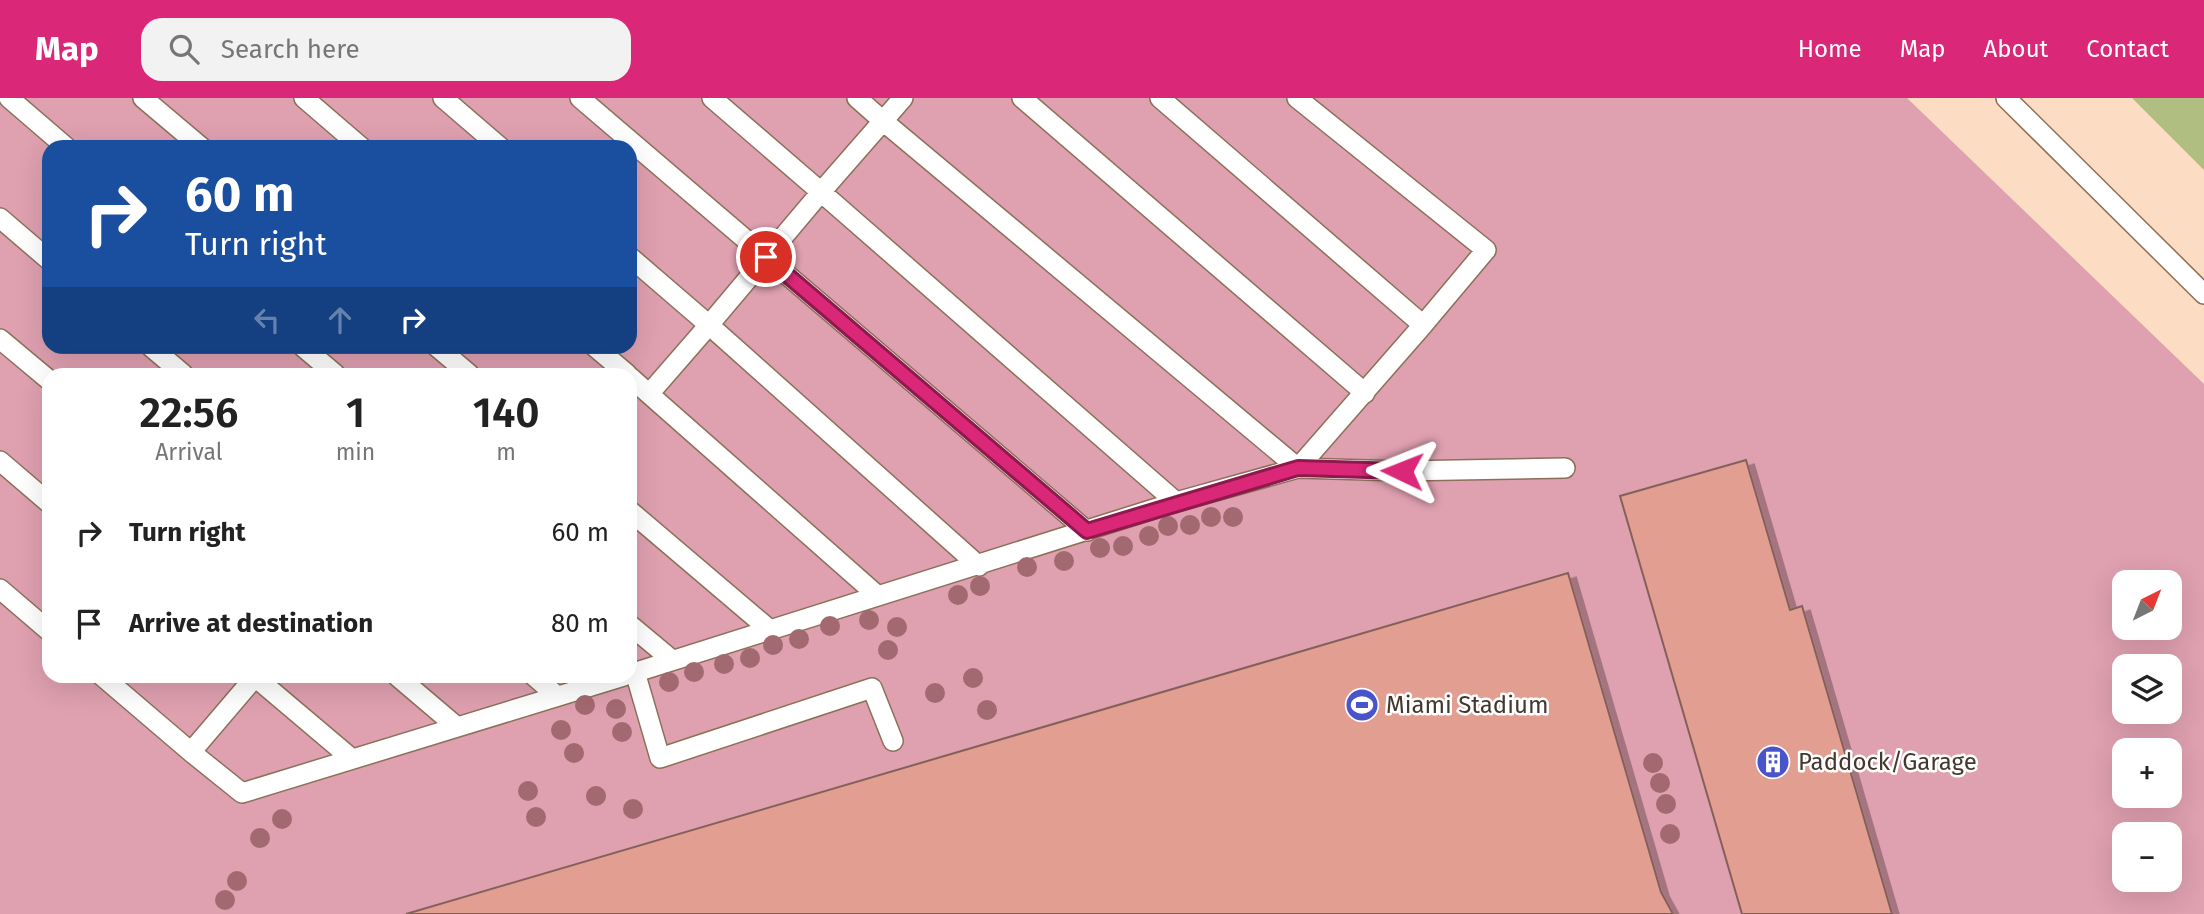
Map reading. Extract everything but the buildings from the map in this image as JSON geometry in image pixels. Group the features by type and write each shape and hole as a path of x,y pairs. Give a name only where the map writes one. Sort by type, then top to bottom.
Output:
{"lane":[{"path":"9,98 58,140"},
{"path":"143,98 193,140"},
{"path":"304,98 353,140"},
{"path":"443,98 492,140"},
{"path":"580,98 629,140"},
{"path":"712,98 1176,502"},
{"path":"857,98 1298,468"},
{"path":"649,394 903,98"},
{"path":"1022,98 1365,393"},
{"path":"1160,98 1423,326"},
{"path":"1297,98 1486,250 1298,468"},
{"path":"2006,98 2204,294"},
{"path":"637,147 1087,531"},
{"path":"0,218 42,254"},
{"path":"637,263 979,566"},
{"path":"0,339 42,374"},
{"path":"159,354 176,368"},
{"path":"311,354 328,368"},
{"path":"445,354 462,368"},
{"path":"603,354 619,368"},
{"path":"637,384 878,596"},
{"path":"0,461 42,497"},
{"path":"637,672 1176,502 1298,468 1402,471 1565,468"},
{"path":"637,517 771,630"},
{"path":"0,589 42,625"},
{"path":"637,631 672,660"},
{"path":"110,683 242,793 600,683"},
{"path":"191,752 249,683"},
{"path":"263,683 352,759"},
{"path":"405,683 457,727"},
{"path":"542,683 557,696"},
{"path":"633,683 660,758 872,688 893,741"}],"shaded area":[{"path":"0,98 1907,98 2204,384 2204,914 0,914"},
{"path":"2132,98 2204,98 2204,170"}],"place":[{"name":"Miami Stadium","path":"1362,705"},
{"name":"Paddock/Garage","path":"1773,762"}],"route":[{"path":"766,257 1087,531 1176,502 1298,468 1402,471"}]}
